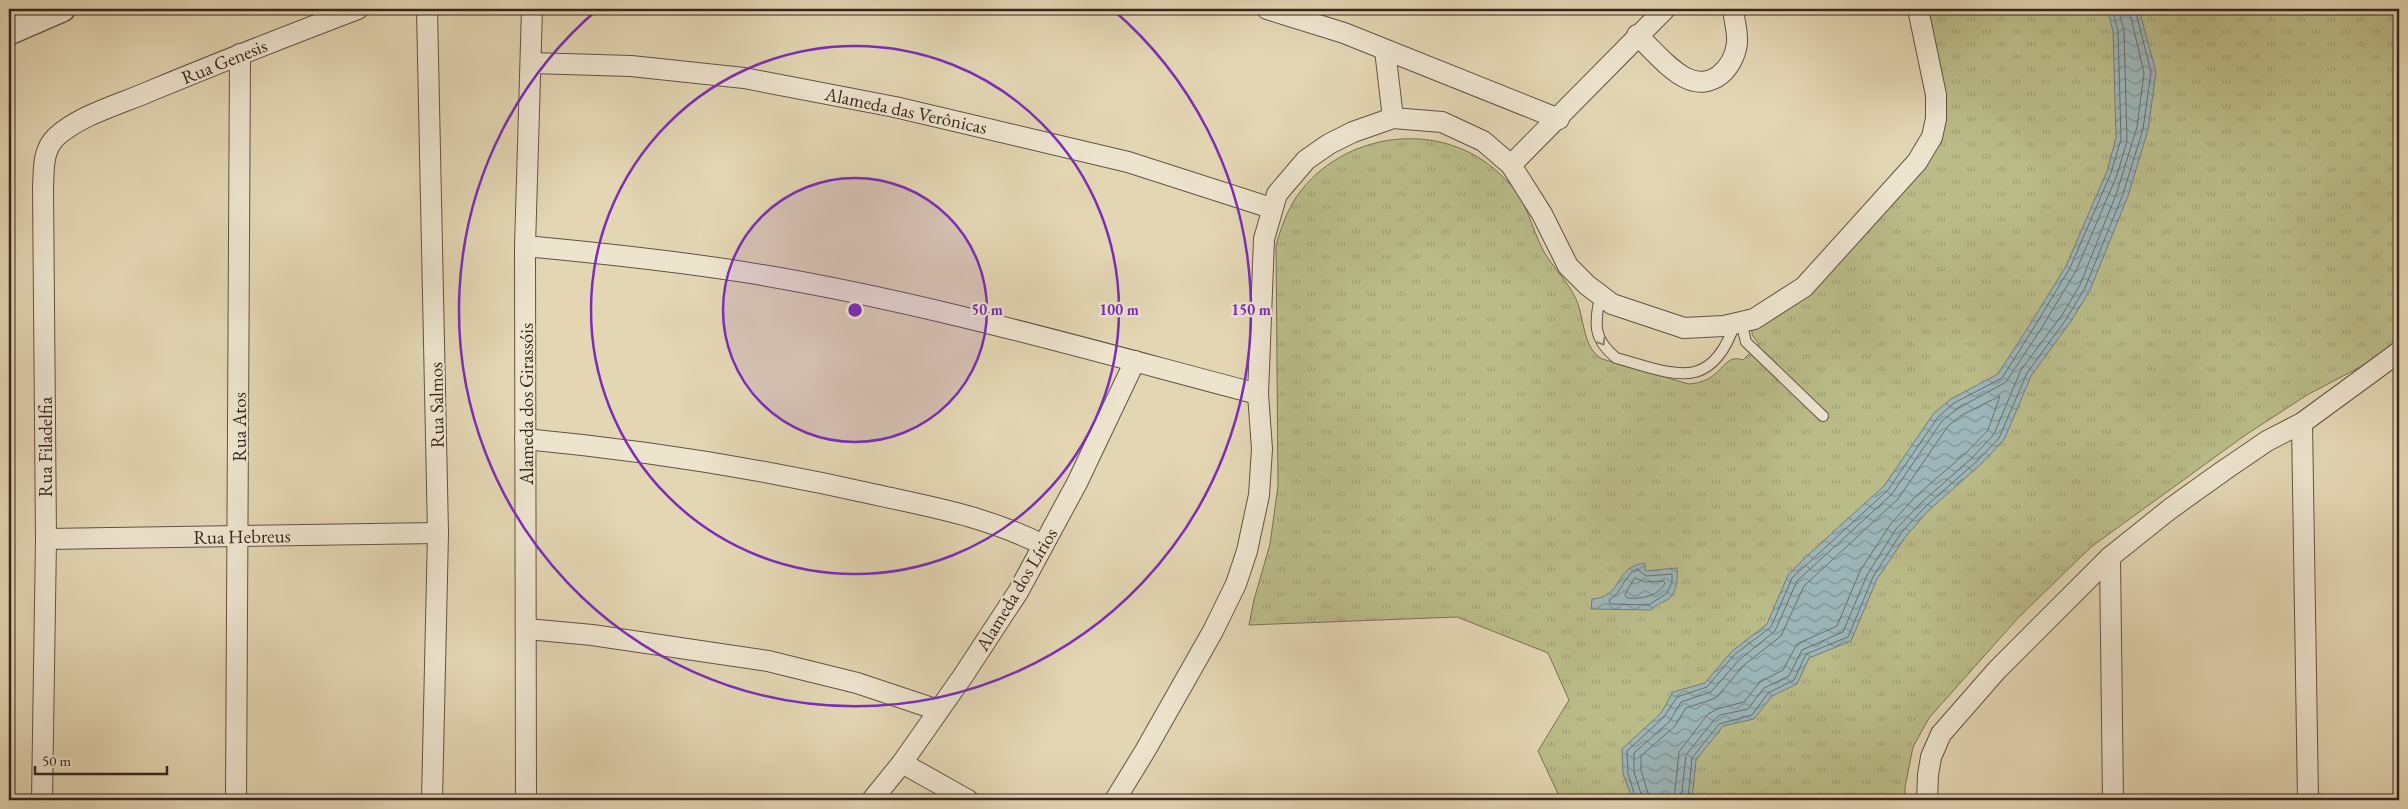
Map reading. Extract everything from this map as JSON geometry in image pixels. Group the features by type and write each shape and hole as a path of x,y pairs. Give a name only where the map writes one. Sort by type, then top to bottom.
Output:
{"street":[{"path":"9,32 62,9"},
{"name":"Rua Genesis","path":"90,116 240,54 358,9"},
{"name":"Rua Salmos","path":"427,9 438,533 432,800"},
{"name":"Alameda dos Girassóis","path":"526,800 525,246 532,9"},
{"path":"1267,9 1344,33 1559,119"},
{"path":"1511,165 1559,119 1637,35 1665,9"},
{"path":"1637,35 1680,74 1698,82 1710,81 1723,74 1734,56 1737,42 1733,9"},
{"path":"1115,800 1198,657 1236,584 1253,526 1259,494 1262,449 1258,394 1261,276 1264,239 1271,208 1277,194 1306,160 1329,144 1353,132 1393,118 1442,122 1483,141 1511,165 1533,198 1568,266 1587,285 1612,304 1684,328 1754,319 1804,286 1910,170 1932,137 1936,118 1936,95 1918,9"},
{"path":"1385,50 1393,118"},
{"name":"Rua Atos","path":"236,800 239,536 240,54"},
{"name":"Alameda das Verônicas","path":"531,63 631,66 744,78 895,107 1128,162 1271,208"},
{"name":"Rua Filadelfia","path":"42,800 46,539 44,162 46,152 55,138 90,116"},
{"path":"525,246 586,252 760,275 944,313 1258,394"},
{"path":"1927,800 1931,757 1941,734 1997,670 2110,557 2170,509 2223,471 2267,441 2302,423 2399,352"},
{"name":"Alameda dos Lírios","path":"872,800 902,763 963,676 1018,592 1077,483 1135,361"},
{"path":"2375,369 2399,365"},
{"path":"2302,423 2308,800"},
{"path":"525,439 572,444 802,478 967,514 1012,529 1043,545"},
{"name":"Rua Hebreus","path":"46,539 438,533"},
{"path":"2110,557 2113,800"},
{"path":"527,629 592,634 768,661 857,683 902,696 938,710"},
{"path":"902,763 968,800"}],"lane":[{"path":"1600,296 1596,331 1608,352 1616,358 1679,375 1697,372 1710,364 1729,342 1738,322"},
{"path":"1738,322 1746,342 1824,416"}],"green space":[{"path":"1926,9 2399,9 2399,340 2364,365 2307,395 2244,436 2091,547 2018,618 1929,718 1913,747 1905,787 1905,800 1561,800 1538,751 1569,700 1548,653 1457,617 1249,625 1270,544 1278,486 1276,245 1293,202 1317,174 1340,157 1366,146 1394,140 1422,139 1450,145 1476,156 1500,174 1520,196 1544,252 1576,299 1587,340 1596,354 1602,359 1689,384 1700,382 1715,374 1729,361 1733,359 1743,360 1759,344 1752,335 1752,328 1844,253 1897,200 1940,140"}],"water":[{"path":"2107,9 2139,9 2156,72 2148,130 2128,196 2090,290 2071,321 2031,376 2004,440 1980,465 1928,511 1906,536 1877,579 1851,641 1809,658 1797,684 1772,696 1754,719 1723,726 1696,760 1692,800 1633,800 1623,774 1622,749 1661,713 1673,692 1705,683 1731,652 1767,624 1788,575 1884,486 1934,413 1951,399 1998,374 2066,266 2107,171 2116,138 2113,31"},
{"path":"1645,563 1645,571 1677,568 1676,587 1669,599 1651,610 1591,609 1592,599 1610,593 1627,570"}]}
